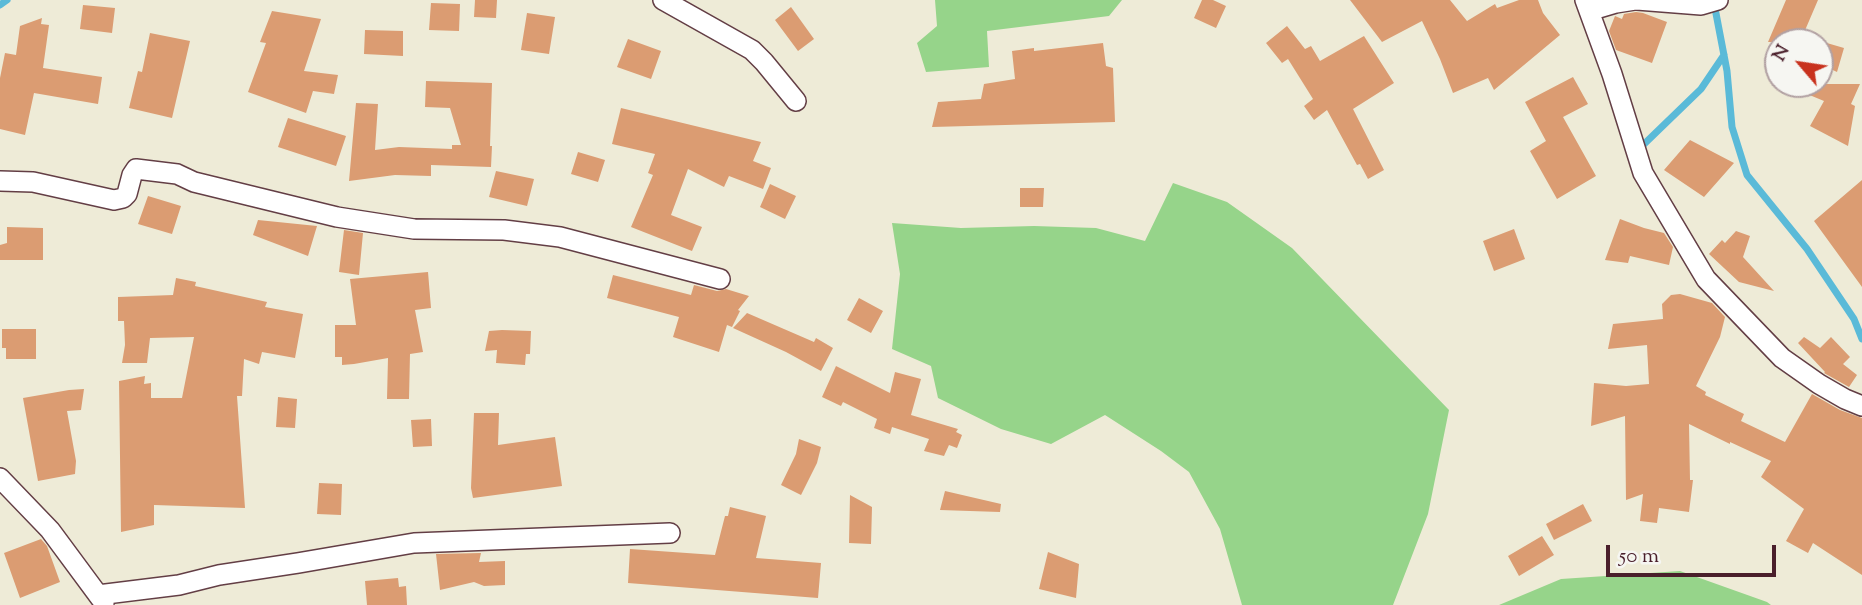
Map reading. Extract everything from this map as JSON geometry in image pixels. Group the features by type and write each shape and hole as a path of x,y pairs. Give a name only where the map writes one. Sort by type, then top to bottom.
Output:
{"street":[{"path":"663,0 752,50 796,101"},
{"path":"1718,0 1701,5 1636,0 1587,6 1643,173 1706,279 1782,358 1819,384 1862,407"},
{"path":"0,181 33,182 114,200 127,194 136,169 177,174 194,182 337,217 414,229 504,230 560,237 720,279"},
{"path":"0,478 50,530 102,600 219,575 414,543 670,533"}],"green space":[{"path":"935,0 1122,0 1109,16 987,31 989,67 926,72 917,43 937,26"},
{"path":"1173,183 1227,202 1292,248 1449,410 1428,514 1393,605 1242,605 1220,529 1189,472 1161,451 1105,415 1051,444 1001,429 938,398 931,366 892,349 900,274 892,223 961,228 1096,228 1145,241"},
{"path":"1680,571 1771,605 1499,605 1561,579"}],"building":[{"path":"475,0 497,0 496,18 474,17"},
{"path":"1202,0 1213,0 1226,6 1216,28 1194,18"},
{"path":"1350,0 1450,0 1467,21 1495,4 1497,8 1519,0 1538,0 1543,13 1560,35 1494,90 1488,78 1453,93 1422,21 1382,42"},
{"path":"1786,0 1818,0 1806,28 1774,28"},
{"path":"431,3 460,4 459,31 429,30"},
{"path":"83,5 115,8 112,33 80,29"},
{"path":"791,7 814,39 798,51 775,20"},
{"path":"272,11 321,19 304,71 338,75 334,94 313,91 306,113 248,92 266,43 260,42"},
{"path":"1636,12 1667,22 1652,63 1616,50 1609,31 1615,16 1622,19 1624,14"},
{"path":"527,13 555,17 549,54 521,50"},
{"path":"42,18 41,24 49,25 43,68 102,77 98,104 34,93 25,135 0,129 0,78 5,53 16,55 20,26"},
{"path":"1287,26 1305,49 1311,46 1320,61 1364,36 1394,83 1353,109 1384,170 1368,179 1360,164 1357,165 1327,110 1314,120 1304,106 1313,99 1288,59 1282,63 1266,43"},
{"path":"365,30 403,31 403,56 364,54"},
{"path":"150,33 190,41 172,118 129,108 138,71 142,72"},
{"path":"628,39 661,51 651,79 617,67"},
{"path":"1103,43 1106,66 1113,68 1115,122 932,127 938,102 981,99 984,84 1015,79 1012,51"},
{"path":"1834,45 1844,48 1837,72 1834,71"},
{"path":"1573,77 1588,104 1563,117 1596,176 1557,199 1530,151 1546,141 1525,102"},
{"path":"426,81 492,83 491,167 431,165 431,176 395,175 349,181 356,103 378,104 375,150 399,147 452,149 452,145 461,145 450,108 425,107"},
{"path":"1834,84 1860,84 1851,104 1855,106 1848,146 1810,126 1824,101 1817,98 1834,98"},
{"path":"621,108 761,142 753,161 771,168 763,189 729,176 724,187 688,169 671,215 702,227 692,251 631,227 653,175 648,173 655,154 612,144"},
{"path":"288,118 346,136 336,166 278,147"},
{"path":"1690,140 1734,163 1704,197 1664,170"},
{"path":"578,152 605,160 598,182 571,174"},
{"path":"496,171 534,179 527,206 489,197"},
{"path":"1862,180 1862,287 1814,221"},
{"path":"770,184 796,196 785,219 760,207"},
{"path":"1020,188 1044,188 1043,207 1020,207"},
{"path":"148,196 181,206 172,234 138,224"},
{"path":"1620,219 1664,233 1673,247 1669,265 1630,256 1628,263 1605,260"},
{"path":"258,220 317,226 308,256 253,235"},
{"path":"7,227 43,228 43,260 0,260 0,245 7,243"},
{"path":"1514,229 1525,259 1494,271 1483,241"},
{"path":"344,230 363,233 359,275 339,272"},
{"path":"1736,231 1750,236 1743,257 1774,291 1739,282 1709,254 1722,240 1725,243"},
{"path":"428,272 431,308 415,310 423,352 410,354 409,399 387,399 388,358 342,365 342,357 335,357 335,325 356,325 350,279"},
{"path":"613,275 691,295 694,285 717,291 726,289 749,296 738,310 740,311 732,327 727,325 719,352 673,337 679,317 607,298"},
{"path":"176,278 196,282 195,286 267,302 265,307 303,314 295,358 262,352 259,364 244,359 242,396 237,396 245,508 154,505 154,525 121,532 119,381 145,376 144,384 151,383 151,398 182,398 194,337 150,338 147,363 122,363 125,345 124,321 118,321 118,297 173,295"},
{"path":"1680,294 1712,303 1725,317 1720,337 1696,386 1706,392 1705,395 1744,414 1741,421 1785,442 1812,394 1840,410 1862,418 1862,575 1813,543 1808,553 1786,541 1804,509 1761,477 1771,461 1689,424 1690,480 1693,480 1689,512 1659,508 1657,523 1640,521 1643,494 1626,500 1625,416 1591,426 1594,383 1626,386 1649,384 1647,345 1608,349 1613,324 1663,319 1662,304 1671,295"},
{"path":"859,298 883,311 871,333 847,320"},
{"path":"747,313 814,342 816,338 833,348 821,371 733,328"},
{"path":"2,329 36,329 36,359 6,359 6,348 2,348"},
{"path":"489,331 531,331 530,354 526,354 525,365 496,363 497,350 485,351"},
{"path":"1804,337 1820,348 1831,337 1850,357 1843,364 1857,375 1849,387 1824,373 1798,343"},
{"path":"836,366 890,393 895,372 921,379 911,415 958,429 956,432 962,435 957,448 949,445 944,456 924,451 929,439 892,427 890,434 874,428 877,419 843,402 841,406 822,397"},
{"path":"84,389 81,410 67,411 76,461 75,474 38,481 23,398"},
{"path":"278,397 297,399 295,428 276,427"},
{"path":"474,413 499,413 498,445 555,437 562,486 473,498 471,488"},
{"path":"431,419 432,446 413,447 411,420"},
{"path":"799,439 821,447 817,463 801,495 781,485 796,454"},
{"path":"319,483 342,484 341,515 317,514"},
{"path":"945,491 1001,504 1000,512 940,510"},
{"path":"850,495 872,507 871,544 849,543"},
{"path":"1583,504 1592,521 1554,540 1546,524"},
{"path":"730,507 766,516 756,558 821,563 818,598 628,583 630,549 715,555"},
{"path":"1542,536 1554,555 1519,576 1508,556"},
{"path":"41,539 47,546 60,582 20,598 4,553"},
{"path":"1048,552 1079,564 1076,598 1039,589"},
{"path":"481,553 479,562 505,561 505,585 484,586 474,582 440,590 436,554"},
{"path":"398,578 399,587 406,586 407,605 367,605 365,581"}],"waterway":[{"path":"0,5 7,0"},
{"path":"1714,3 1727,71 1732,127 1747,175 1807,249 1854,319 1862,339"},
{"path":"1640,148 1701,89 1724,55"}]}
